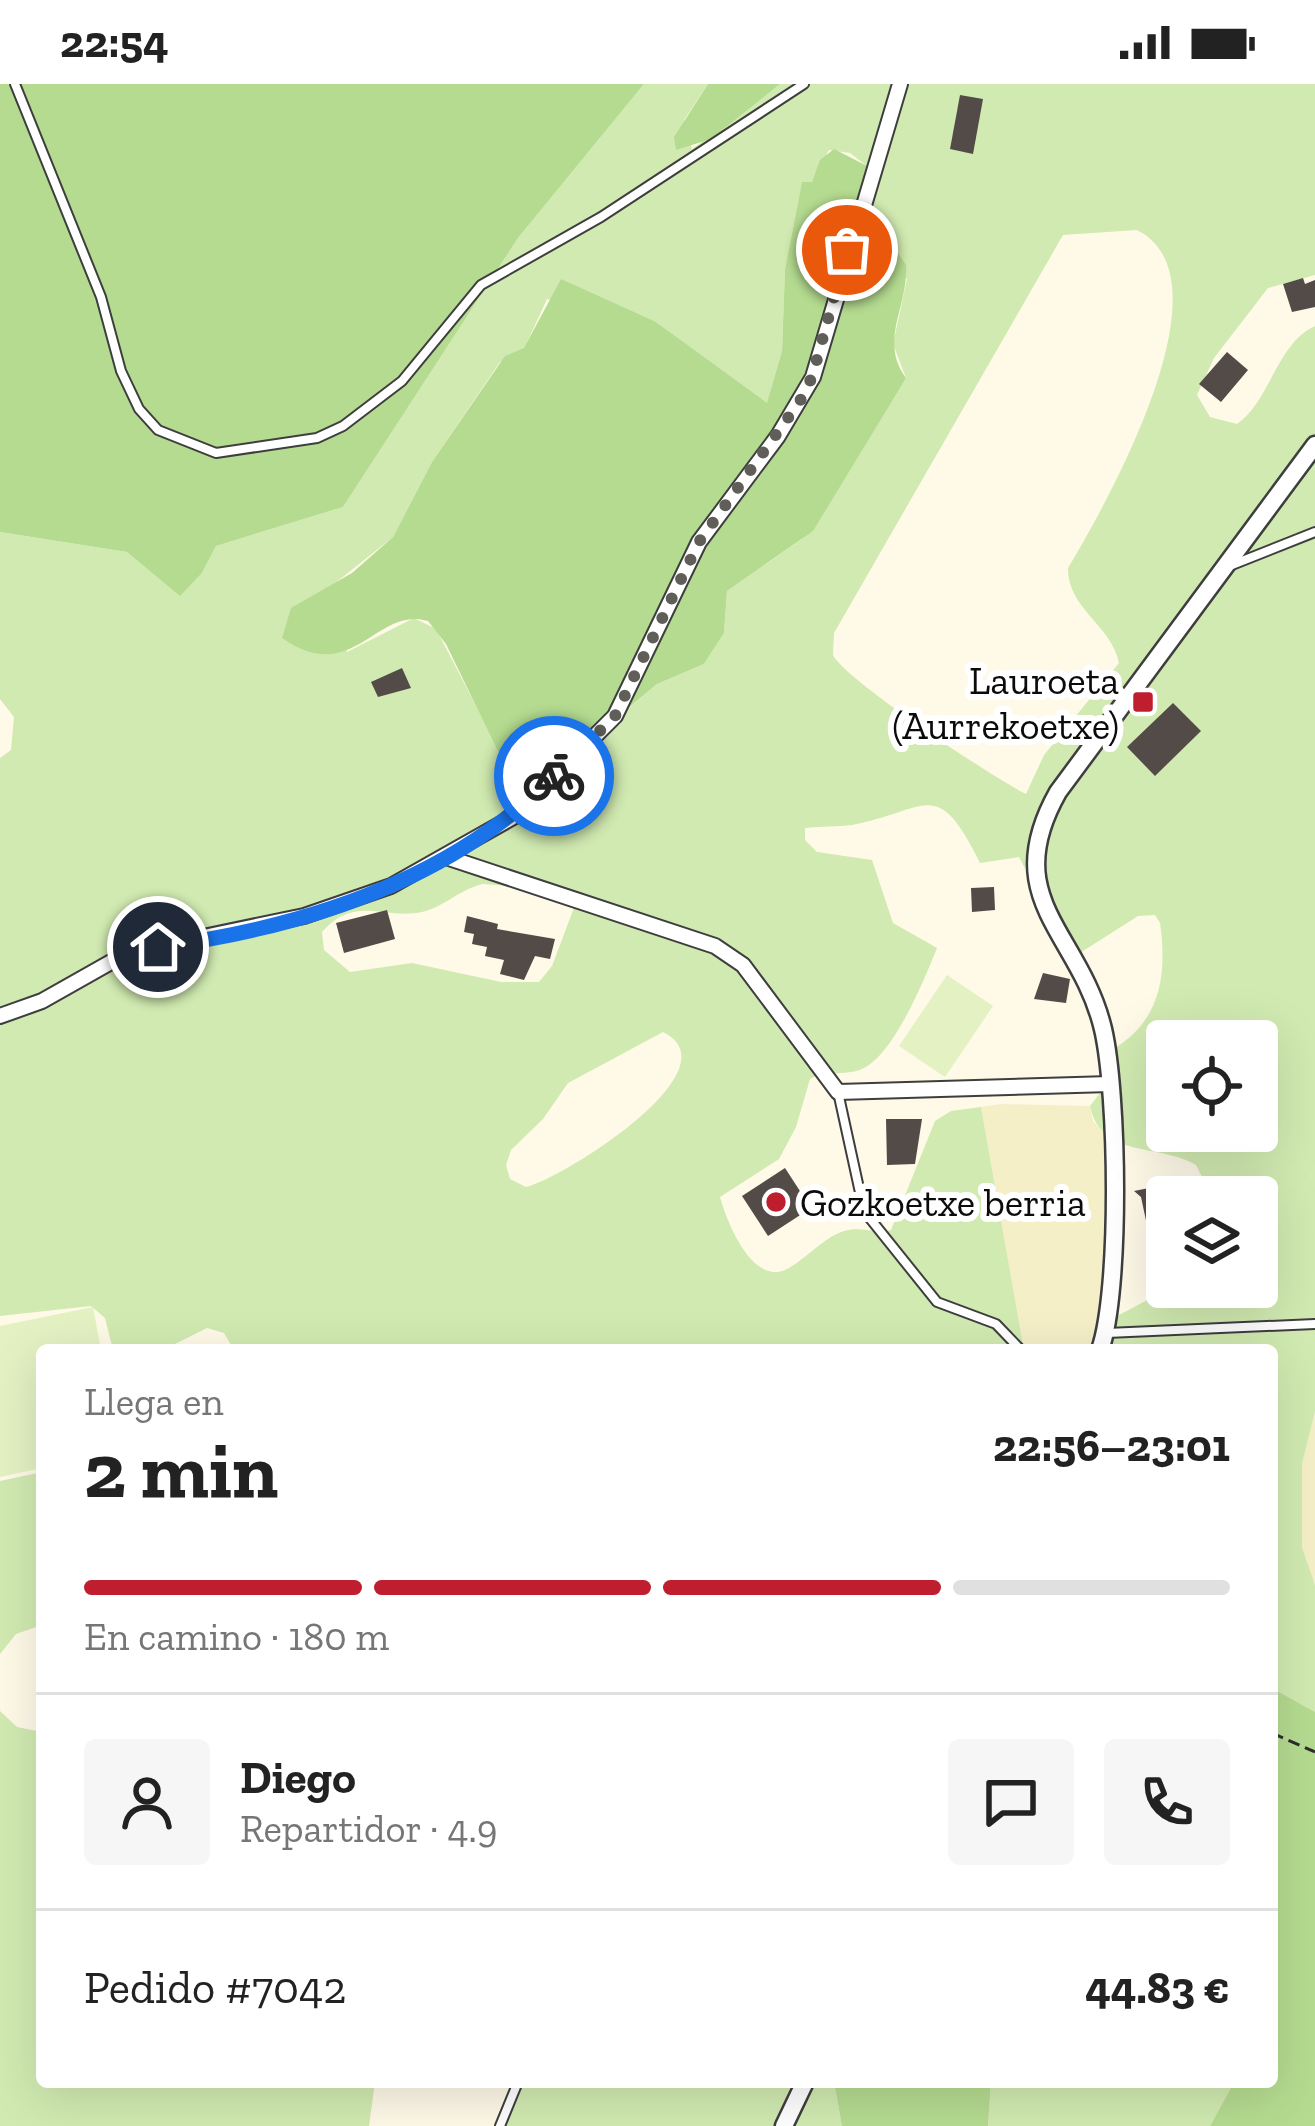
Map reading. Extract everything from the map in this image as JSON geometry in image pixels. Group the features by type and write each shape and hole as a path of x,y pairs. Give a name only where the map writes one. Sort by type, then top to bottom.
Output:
{"street":[{"path":"0,1016 42,1001 127,953 304,916 368,896 449,858 515,816 615,716 699,542 800,401 812,377 900,84"},
{"path":"1103,1342 1113,1250 1110,1084 1102,1023 1040,895 1034,847 1058,792 1315,445"},
{"path":"449,858 715,946 743,965 838,1092 1110,1084"},
{"path":"784,2126 802,2088"}],"lane":[{"path":"15,84 101,297 121,371 139,409 158,430 216,453 317,438 343,426 402,381 481,285 601,217 804,84"},
{"path":"1225,567 1315,532"},
{"path":"838,1092 864,1211 926,1293 937,1302 996,1324 1015,1344"},
{"path":"1103,1342 1315,1324"},
{"path":"500,2126 516,2088"}],"path":[{"path":"1278,1736 1315,1753"}],"shaded area":[{"path":"1090,1106 1093,1121 1110,1140 1119,1315 1107,1344 1023,1344 981,1107"},
{"path":"1315,1412 1315,1585 1302,1547 1302,1464"}],"green space":[{"path":"0,84 644,84 518,238 343,507 216,546 202,573 180,596 127,552 0,532"},
{"path":"644,84 708,84 684,120 692,149 780,84 1315,84 1315,275 1268,288 1214,358 1197,395 1210,417 1237,424 1258,401 1291,345 1315,326 1315,1412 1302,1464 1302,1547 1315,1585 1315,1712 1278,1691 1278,1344 1107,1344 1119,1315 1146,1301 1146,1308 1278,1308 1278,1176 1202,1176 1196,1165 1155,1152 1278,1152 1278,1020 1146,1020 1146,1150 1106,1134 1090,1106 1100,1093 1104,1054 1137,1030 1156,999 1162,963 1160,923 1155,915 1138,916 1072,958 1019,857 980,863 965,835 940,808 914,807 852,825 805,828 805,840 817,852 872,860 893,923 937,948 907,1014 876,1060 851,1072 810,1079 796,1127 779,1159 720,1197 735,1236 753,1261 776,1272 789,1268 844,1231 891,1230 935,1121 951,1111 981,1107 1023,1344 230,1344 224,1333 207,1328 175,1344 112,1344 105,1318 91,1306 0,1316 0,758 11,750 14,717 0,699 0,532 127,552 180,595 202,573 216,546 343,507 518,238","holes":["829,150 850,153 868,167 856,204 862,230 907,279 893,344 906,378 802,539 727,591 724,633 704,664 657,684 533,790 521,792 436,629 414,618 347,652 334,584 393,537 432,462 500,362 524,349 547,299 656,322 767,404 782,351 785,269 802,183 812,182","1137,230 1164,256 1173,295 1168,343 1153,395 1108,497 1068,568 1075,595 1108,638 1119,663 1044,755 1026,794 863,685 833,655 834,633 1063,235","483,884 562,890 575,905 552,966 539,982 501,982 412,963 350,972 324,950 322,932 346,914 422,912","663,1032 680,1049 678,1071 636,1120 545,1180 526,1187 510,1179 506,1165 511,1150 543,1119 568,1083"]},
{"path":"708,84 780,84 711,139 676,150 674,137"},
{"path":"834,149 869,167 856,203 862,236 898,253 906,265 894,337 898,364 906,378 813,531 727,591 724,633 704,664 657,684 527,793 513,782 446,644 428,621 393,624 346,650 327,654 307,651 282,638 291,608 352,573 393,537 432,462 505,356 524,348 561,279 656,322 767,403 782,351 785,269 802,182 812,182 820,160"},
{"path":"947,975 993,1006 945,1077 899,1046"},
{"path":"93,1307 100,1344 36,1344 36,1469 0,1477 0,1326"},
{"path":"36,1473 36,1627 16,1634 0,1654 0,1481"},
{"path":"1278,1691 1315,1712 1315,2126 1210,2126 1231,2088 1278,2088"},
{"path":"0,1711 17,1727 36,1731 36,2088 374,2088 369,2126 0,2126"},
{"path":"515,2088 835,2088 842,2126 497,2126"},
{"path":"835,2088 991,2088 988,2126 842,2126"},
{"path":"991,2088 1231,2088 1210,2126 988,2126"}],"building":[{"path":"960,95 983,99 973,154 950,149"},
{"path":"1303,278 1305,284 1315,280 1315,307 1292,312 1283,284"},
{"path":"1227,352 1248,370 1221,402 1199,384"},
{"path":"402,668 411,688 378,697 371,682"},
{"path":"1173,703 1201,731 1155,776 1127,747"},
{"path":"994,887 995,910 972,912 971,888"},
{"path":"387,910 395,939 344,953 336,923"},
{"path":"467,916 498,924 497,929 555,939 550,959 535,956 524,980 500,974 504,960 485,956 487,947 472,944 474,934 464,932"},
{"path":"1043,973 1070,979 1066,1003 1034,999"},
{"path":"886,1119 922,1119 915,1164 887,1165"},
{"name":"Gozkoetxe berria","path":"785,1168 811,1208 768,1236 742,1196"},
{"path":"1146,1189 1146,1220 1141,1197 1134,1191"}],"way so far":[{"path":"554,776 615,716 699,542 800,401 812,377 847,250"}],"place":[{"name":"Lauroeta (Aurrekoetxe)","path":"1143,702"},
{"name":"Gozkoetxe berria","path":"776,1202"}],"route":[{"path":"158,947 205,941 368,896 473,844 515,816 554,776"}]}
